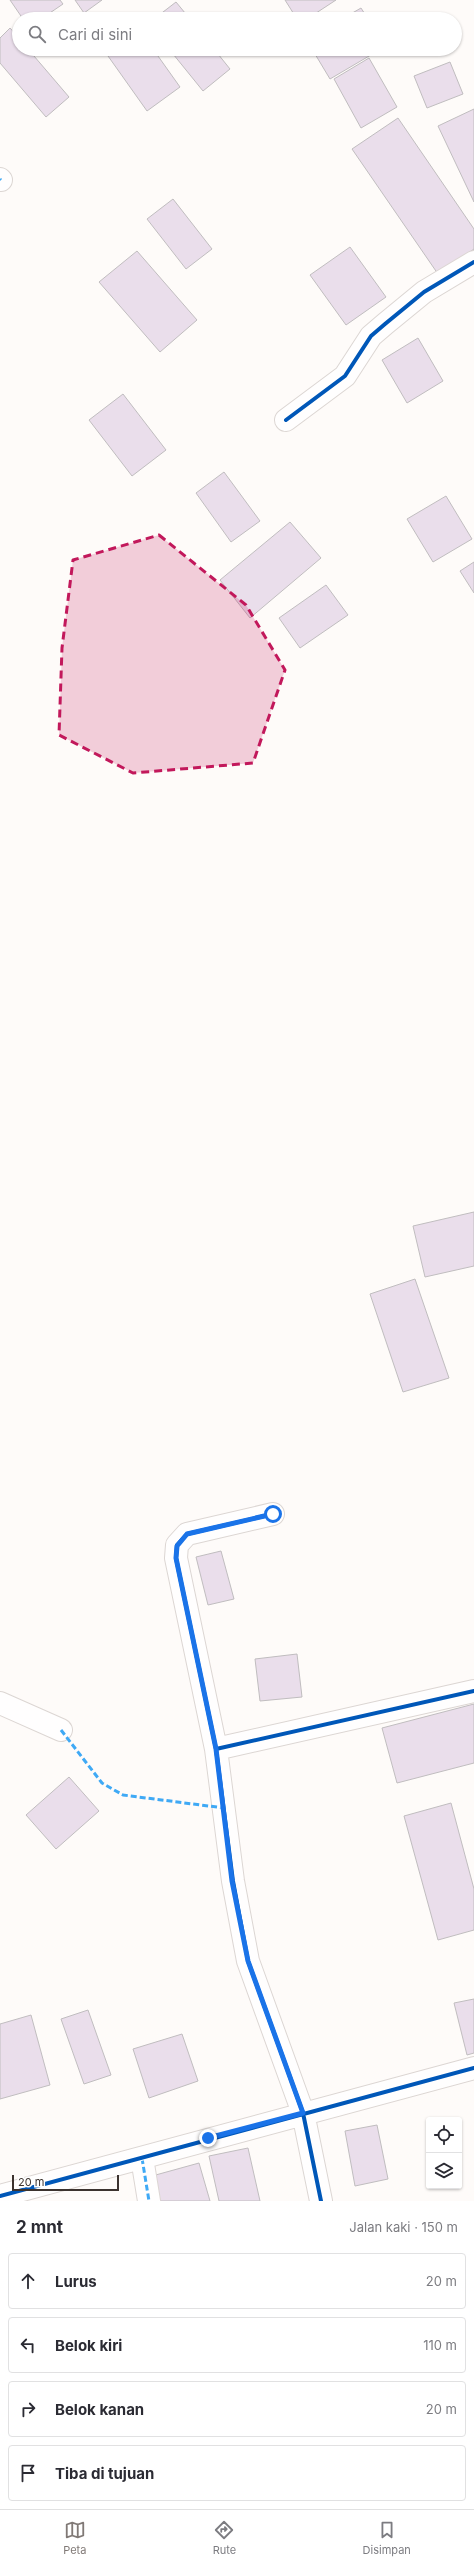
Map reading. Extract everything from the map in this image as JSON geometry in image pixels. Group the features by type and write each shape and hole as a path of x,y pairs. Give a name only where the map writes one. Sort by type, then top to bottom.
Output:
{"street":[{"path":"286,420 345,376 371,336 385,324 424,292 474,262"},
{"path":"273,1514 187,1534 177,1546 176,1558 216,1749 232,1881 248,1961 303,2113 321,2201"},
{"path":"216,1749 474,1691"},
{"path":"0,1703 61,1730"},
{"path":"0,2196 474,2068"},
{"path":"142,2158 149,2201"}],"highlighted area":[{"path":"159,535 246,605 285,670 253,763 133,773 59,735 62,648 73,560"}],"building":[{"path":"10,0 60,0 63,4 51,12 18,12"},
{"path":"75,0 102,0 85,12 83,12"},
{"path":"285,0 336,0 318,12 293,12"},
{"path":"176,2 184,12 163,12"},
{"path":"361,8 364,12 354,12"},
{"path":"10,28 12,30 12,56 34,56 69,97 46,117 0,63 0,38"},
{"path":"108,56 158,56 180,87 147,111"},
{"path":"175,56 220,56 230,69 203,91"},
{"path":"316,56 369,56 330,79"},
{"path":"369,58 397,107 361,128 334,79"},
{"path":"450,62 463,94 427,108 414,76"},
{"path":"474,109 474,202 438,126"},
{"path":"398,118 474,229 474,249 438,274 352,149"},
{"path":"173,199 212,249 186,269 147,219"},
{"path":"350,247 386,297 346,325 310,275"},
{"path":"137,251 197,320 160,352 99,282"},
{"path":"418,338 443,381 407,403 382,360"},
{"path":"123,394 166,450 132,476 89,420"},
{"path":"224,472 260,521 231,542 196,493"},
{"path":"446,496 472,539 433,562 407,519"},
{"path":"290,522 321,558 250,618 220,580"},
{"path":"474,562 474,593 460,571"},
{"path":"326,585 348,615 300,648 279,618"},
{"path":"474,1212 474,1266 425,1277 413,1226"},
{"path":"415,1279 449,1378 403,1392 370,1294"},
{"path":"221,1551 234,1599 208,1605 196,1557"},
{"path":"297,1654 302,1697 260,1701 255,1659"},
{"path":"474,1704 474,1763 397,1783 382,1728"},
{"path":"69,1777 99,1811 56,1849 26,1815"},
{"path":"451,1803 474,1889 474,1930 438,1940 404,1816"},
{"path":"474,1999 474,2053 467,2055 454,2003"},
{"path":"88,2010 111,2075 84,2084 61,2019"},
{"path":"31,2015 50,2085 0,2099 0,2024"},
{"path":"182,2034 198,2081 149,2098 133,2049"},
{"path":"377,2125 388,2179 355,2186 345,2131"},
{"path":"248,2148 260,2201 219,2201 209,2156"},
{"path":"199,2163 210,2201 159,2201 152,2176"}],"marked path":[{"path":"61,1730 102,1783 123,1795 224,1808"},
{"path":"142,2158 149,2201"}],"cycle path":[{"path":"286,420 345,376 371,336 385,324 424,292 474,262"},
{"path":"273,1514 187,1534 177,1545 176,1558 216,1749 233,1881 248,1961 303,2113 321,2201"},
{"path":"216,1749 474,1691"},
{"path":"0,2196 474,2068"}],"route":[{"path":"208,2138 303,2113 248,1961 232,1881 216,1749 176,1558 177,1546 187,1534 273,1514"}]}
